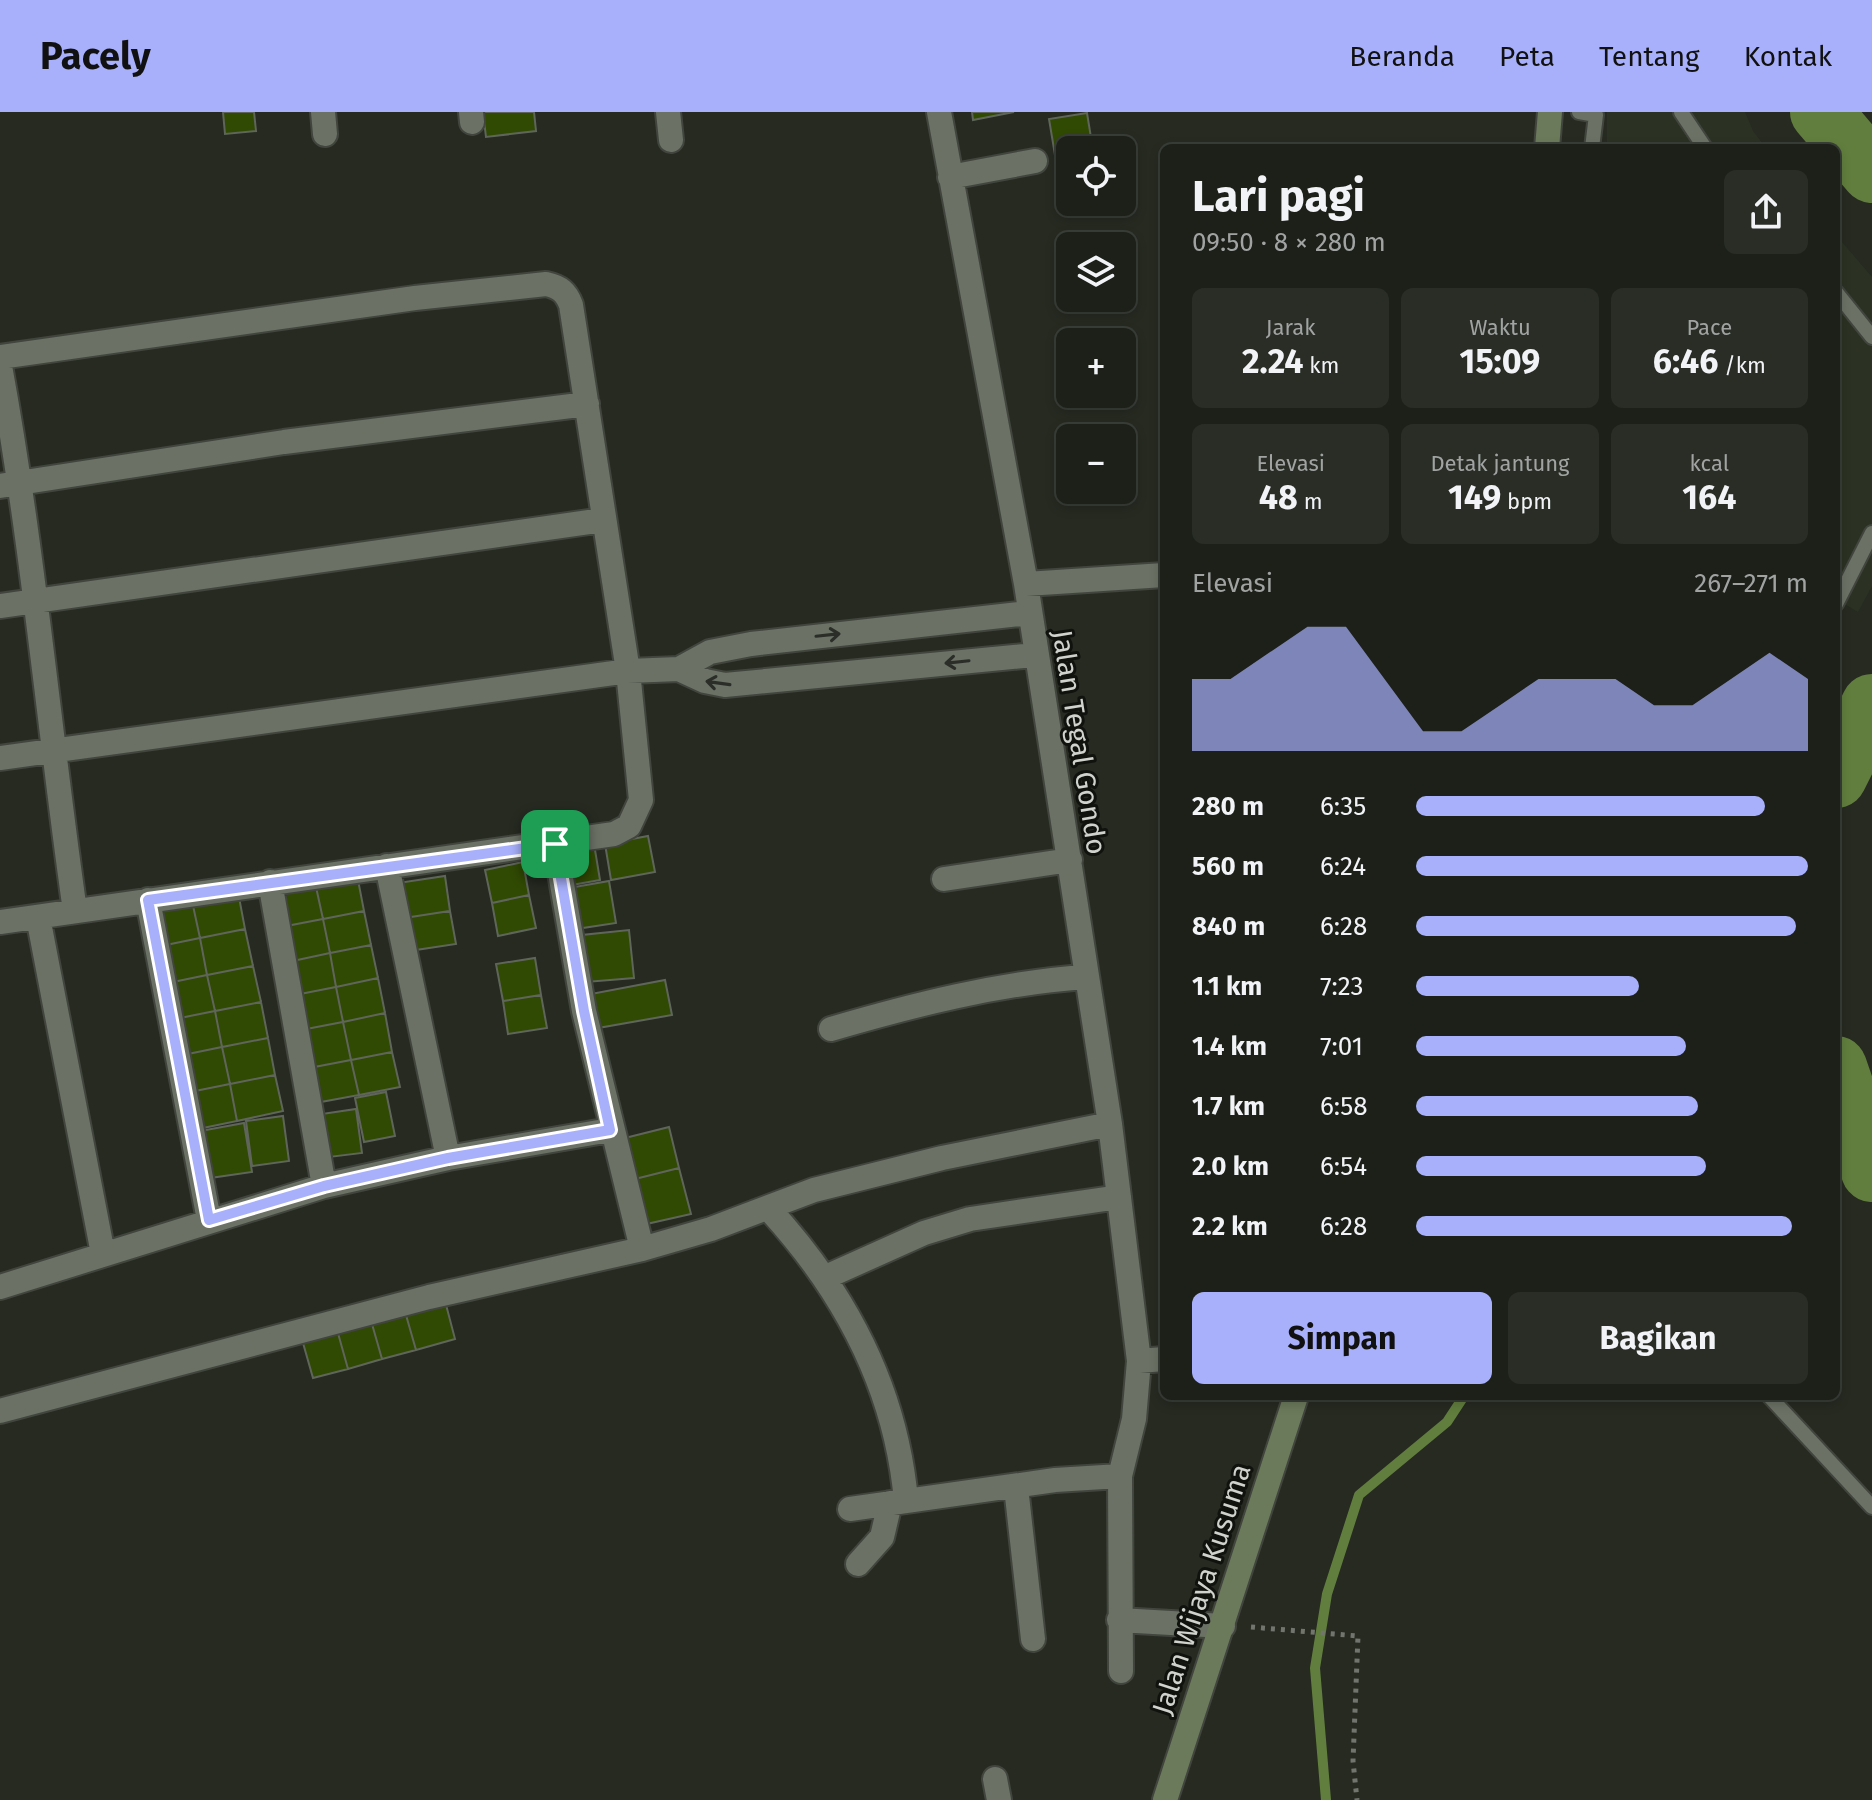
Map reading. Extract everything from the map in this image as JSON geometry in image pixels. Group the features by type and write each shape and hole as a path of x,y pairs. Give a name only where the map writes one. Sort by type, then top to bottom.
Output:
{"main road":[{"path":"1547,144 1550,112"},
{"name":"Jalan Wijaya Kusuma","path":"1165,1800 1295,1400"}],"street":[{"path":"668,112 671,140"},
{"name":"Jalan Tegal Gondo","path":"939,112 1026,584 1034,655 1070,860 1085,977 1110,1124 1139,1361 1134,1419 1120,1476 1121,1671"},
{"path":"950,177 1035,161"},
{"path":"0,357 415,298 546,284 567,294 628,671 641,800 638,813 629,826 614,834 0,922"},
{"path":"0,366 11,484 33,601 75,911"},
{"path":"11,484 284,442 587,404"},
{"path":"0,606 603,520"},
{"path":"1026,584 1160,575"},
{"path":"0,758 628,671 679,669 710,652 751,644 1028,613"},
{"path":"679,669 705,681 725,685 1034,655"},
{"path":"555,844 584,1011 610,1130 642,1249"},
{"path":"944,879 1070,860"},
{"path":"387,866 448,1158"},
{"path":"270,882 324,1186"},
{"path":"148,900 209,1220"},
{"path":"38,917 103,1254"},
{"path":"831,1029 907,1007 1085,977"},
{"path":"0,1411 429,1297 642,1249 769,1209 814,1190 856,1179 1110,1124"},
{"path":"0,1287 324,1186 448,1158 610,1130"},
{"path":"826,1277 924,1233 970,1219 1119,1197"},
{"path":"769,1209 826,1277 878,1372 893,1419 909,1500 858,1564"},
{"path":"1139,1361 1160,1359"},
{"path":"850,1509 1120,1476"},
{"path":"1016,1487 1033,1639"},
{"path":"1119,1620 1223,1626"}],"lane":[{"path":"1579,112 1596,115 1592,144"},
{"path":"1681,112 1702,144"},
{"path":"1840,297 1872,337"},
{"path":"1840,596 1872,533"},
{"path":"1773,1400 1872,1507"}],"path":[{"path":"1223,1626 1358,1636 1353,1761 1357,1800"}],"shaded area":[{"path":"1607,112 1745,112 1763,144 1607,144"},
{"path":"1840,240 1872,277 1872,586 1858,612 1840,601"}],"building":[{"path":"223,112 254,112 256,131 225,134"},
{"path":"483,112 534,112 536,131 486,137"},
{"path":"972,112 1014,112 973,120"},
{"path":"1087,113 1091,136 1056,136 1056,161 1049,119"},
{"path":"648,836 655,872 611,880 605,844"},
{"path":"594,844 600,880 566,886 560,849"},
{"path":"523,862 529,895 492,903 485,870"},
{"path":"445,876 450,911 404,918 398,883"},
{"path":"358,880 364,911 323,919 316,887"},
{"path":"609,881 616,923 576,929 569,888"},
{"path":"316,887 323,919 281,927 274,896"},
{"path":"238,892 245,929 200,938 192,901"},
{"path":"529,895 536,928 498,936 492,903"},
{"path":"192,901 200,938 161,946 153,909"},
{"path":"364,911 371,945 330,953 323,919"},
{"path":"450,911 456,944 409,951 404,918"},
{"path":"323,919 330,953 288,962 281,927"},
{"path":"245,929 253,966 207,975 200,938"},
{"path":"629,930 634,978 586,982 582,935"},
{"path":"200,938 207,975 168,983 161,946"},
{"path":"371,945 378,978 336,987 330,953"},
{"path":"330,953 336,987 295,995 288,962"},
{"path":"535,958 541,995 503,1001 496,964"},
{"path":"253,966 261,1002 215,1011 207,975"},
{"path":"207,975 215,1011 175,1019 168,983"},
{"path":"378,978 385,1013 343,1022 336,987"},
{"path":"665,980 672,1015 598,1028 591,994"},
{"path":"336,987 343,1022 301,1030 295,995"},
{"path":"541,995 547,1028 508,1034 503,1001"},
{"path":"261,1002 268,1038 222,1047 215,1011"},
{"path":"215,1011 222,1047 183,1055 175,1019"},
{"path":"385,1013 392,1052 351,1060 343,1022"},
{"path":"343,1022 351,1060 309,1068 301,1030"},
{"path":"268,1038 275,1075 230,1084 222,1047"},
{"path":"222,1047 230,1084 190,1092 183,1055"},
{"path":"392,1052 400,1087 359,1095 351,1060"},
{"path":"351,1060 359,1095 310,1104 304,1069"},
{"path":"275,1075 283,1111 237,1121 230,1084"},
{"path":"230,1084 237,1121 198,1129 190,1092"},
{"path":"386,1092 395,1136 364,1142 355,1098"},
{"path":"356,1109 362,1153 321,1158 315,1115"},
{"path":"283,1116 289,1161 252,1166 246,1121"},
{"path":"244,1123 252,1172 203,1179 195,1132"},
{"path":"669,1127 679,1168 631,1180 621,1139"},
{"path":"679,1168 691,1214 642,1225 631,1180"},
{"path":"444,1297 455,1339 416,1350 404,1308"},
{"path":"404,1308 416,1350 382,1359 370,1317"},
{"path":"370,1317 382,1359 348,1369 336,1326"},
{"path":"336,1326 348,1369 313,1378 301,1336"}],"waterway":[{"path":"1821,112 1872,172"},
{"path":"1840,769 1872,705"},
{"path":"1840,1079 1872,1171"},
{"path":"1326,1800 1315,1668 1327,1594 1359,1495 1447,1422 1461,1400"}],"route":[{"path":"555,844 584,1011 610,1130 448,1158 324,1186 209,1220 148,900 555,844"}]}
